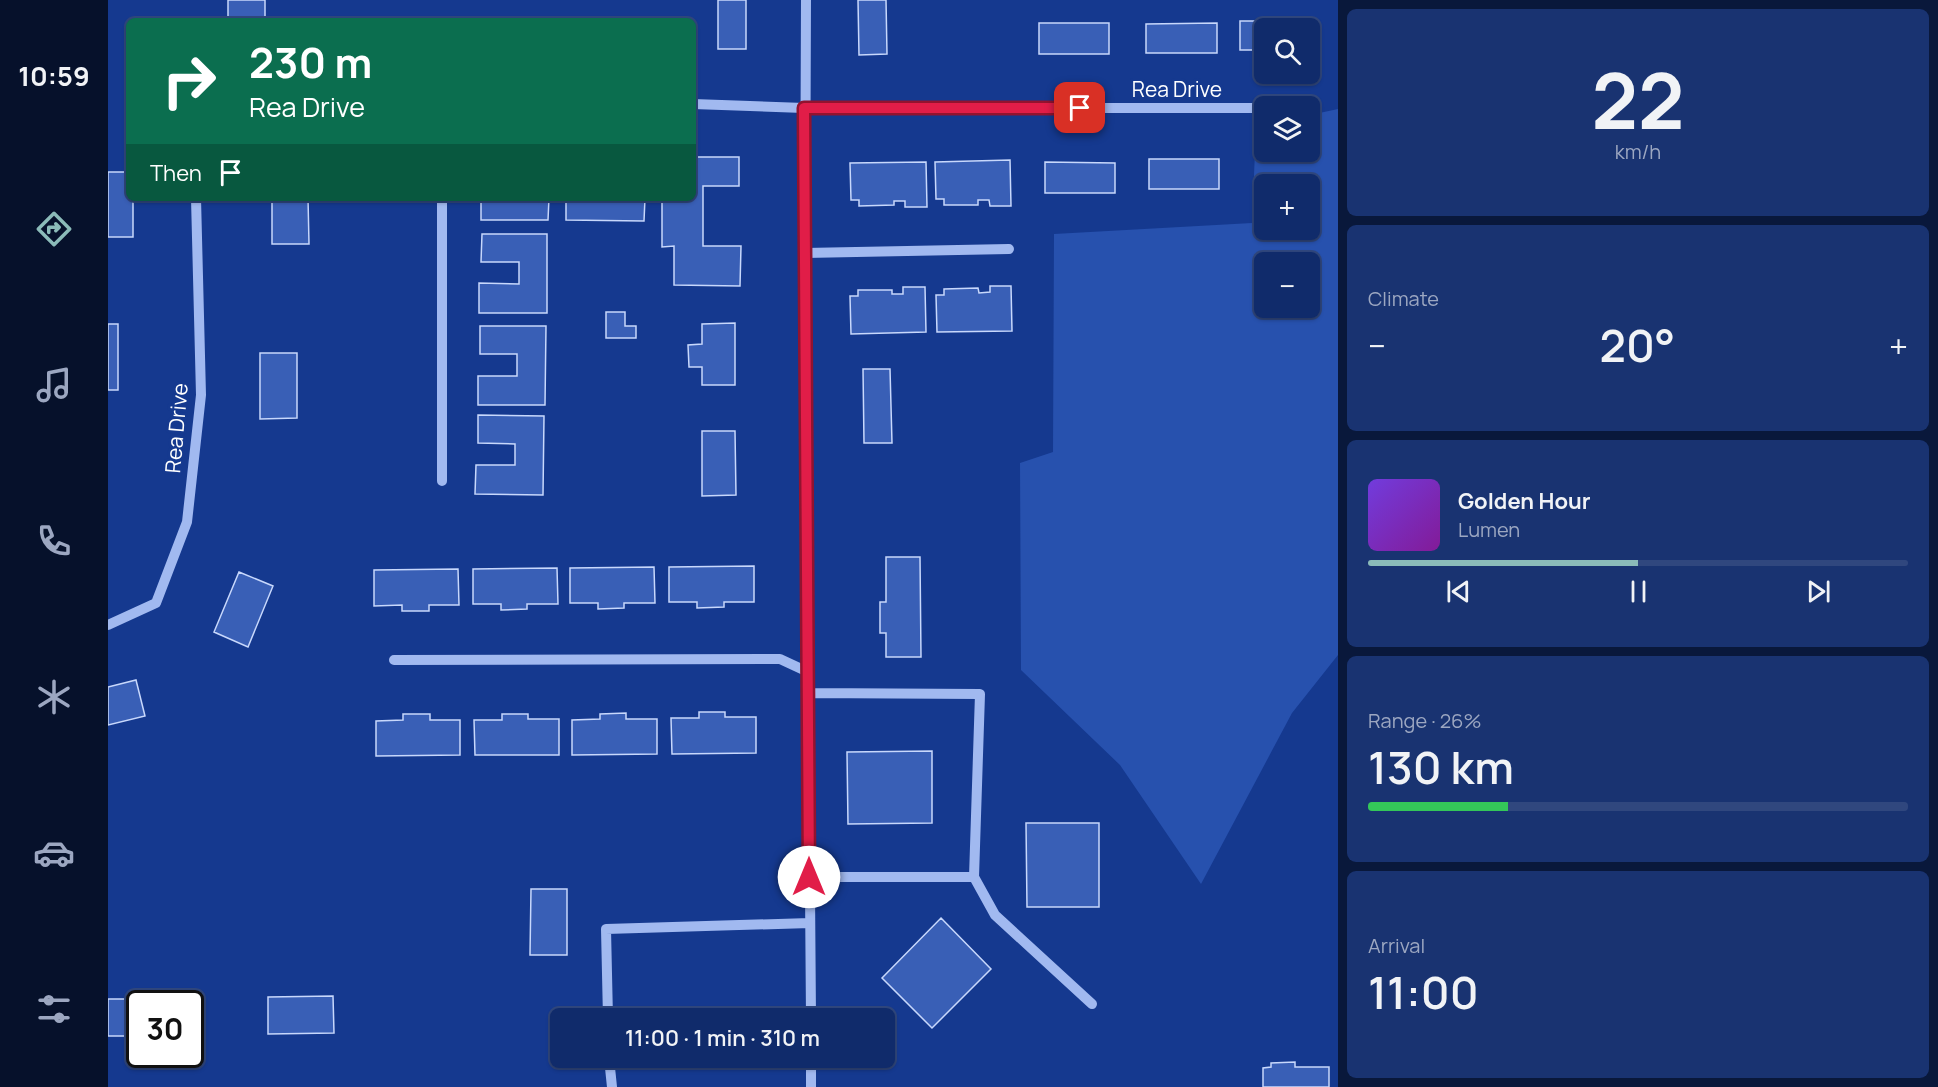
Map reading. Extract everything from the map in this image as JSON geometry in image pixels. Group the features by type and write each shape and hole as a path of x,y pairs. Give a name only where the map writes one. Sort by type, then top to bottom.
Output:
{"street":[{"path":"806,0 804,108 811,1008"},
{"name":"Rea Drive","path":"696,104 804,108 1254,108"},
{"name":"Rea Drive","path":"108,625 156,603 187,522 201,395 195,201"},
{"path":"442,201 442,482"},
{"path":"805,254 1009,249"},
{"path":"394,660 780,659 808,672"},
{"path":"808,693 980,694 974,877 995,915 1092,1004"},
{"path":"809,877 974,877"},
{"path":"608,1008 606,930 810,923"},
{"path":"610,1068 612,1087"},
{"path":"811,1068 811,1087"}],"shaded area":[{"path":"1338,109 1338,655 1292,713 1201,884 1120,765 1021,670 1020,463 1053,452 1054,234 1252,223 1254,175 1254,240 1320,240 1320,174 1254,174 1255,162 1320,162 1320,113"}],"building":[{"path":"228,0 265,0 265,18 228,18"},
{"path":"718,0 746,0 746,49 718,49"},
{"path":"858,0 886,0 887,54 859,55"},
{"path":"1240,21 1254,21 1254,50 1240,50"},
{"path":"1039,23 1109,23 1109,54 1039,54"},
{"path":"1217,23 1217,53 1146,53 1146,24"},
{"path":"696,157 739,157 739,186 703,186 703,246 741,246 740,286 674,285 674,246 662,247 662,201 696,201"},
{"path":"1149,159 1219,159 1219,189 1149,189"},
{"path":"1010,160 1011,206 990,206 989,200 978,200 978,205 944,205 944,199 936,199 935,162"},
{"path":"926,162 927,207 905,207 905,201 894,201 894,205 859,206 859,200 851,200 850,163"},
{"path":"1045,162 1115,163 1115,193 1045,193"},
{"path":"108,172 126,172 126,201 133,201 133,237 108,237"},
{"path":"272,201 308,201 309,244 272,244"},
{"path":"481,201 549,201 548,220 481,220"},
{"path":"566,201 645,201 644,221 566,220"},
{"path":"482,234 547,234 547,313 479,313 479,283 519,284 519,262 481,262"},
{"path":"990,286 1011,286 1012,331 937,332 936,295 944,295 944,289 978,288 979,293 990,292"},
{"path":"903,287 925,287 926,332 851,334 850,296 858,296 858,290 892,290 892,294 903,294"},
{"path":"606,312 625,312 625,326 636,326 636,338 606,338"},
{"path":"735,323 735,385 702,385 702,367 689,367 688,345 702,344 702,324"},
{"path":"108,324 118,324 118,390 108,390"},
{"path":"480,326 546,326 545,405 478,405 478,376 517,376 517,354 480,354"},
{"path":"260,353 297,353 297,418 260,419"},
{"path":"863,369 890,369 892,443 864,443"},
{"path":"478,415 544,416 543,495 475,494 476,465 515,465 515,444 478,443"},
{"path":"702,431 735,431 736,495 702,496"},
{"path":"886,557 920,557 921,657 886,657 886,633 880,633 880,602 886,602"},
{"path":"754,566 754,602 724,602 724,607 697,608 697,602 669,602 669,567"},
{"path":"654,567 655,603 624,603 624,608 598,609 598,603 570,603 570,568"},
{"path":"557,568 558,604 527,604 527,609 501,610 501,604 473,604 473,569"},
{"path":"458,569 459,605 429,605 429,611 402,611 402,605 374,606 374,570"},
{"path":"239,572 273,586 248,647 214,632"},
{"path":"136,680 145,716 108,725 108,687"},
{"path":"699,712 725,712 725,717 756,717 756,753 672,754 671,718 699,718"},
{"path":"626,713 626,719 657,719 657,754 572,755 572,720 600,719 600,714"},
{"path":"403,714 430,714 430,720 460,720 460,755 376,756 376,721 403,720"},
{"path":"502,714 528,714 528,719 559,719 559,755 475,755 474,720 502,720"},
{"path":"932,751 932,823 848,824 847,752"},
{"path":"1026,823 1099,823 1099,907 1027,907"},
{"path":"531,889 567,889 567,955 530,955"},
{"path":"941,918 991,969 932,1028 882,978"},
{"path":"333,996 334,1033 268,1034 268,997"},
{"path":"108,999 126,999 126,1036 108,1036"},
{"path":"1295,1062 1295,1067 1329,1067 1329,1087 1263,1087 1263,1068 1271,1067 1271,1063"}],"route":[{"path":"809,877 804,108 1080,108"}]}
